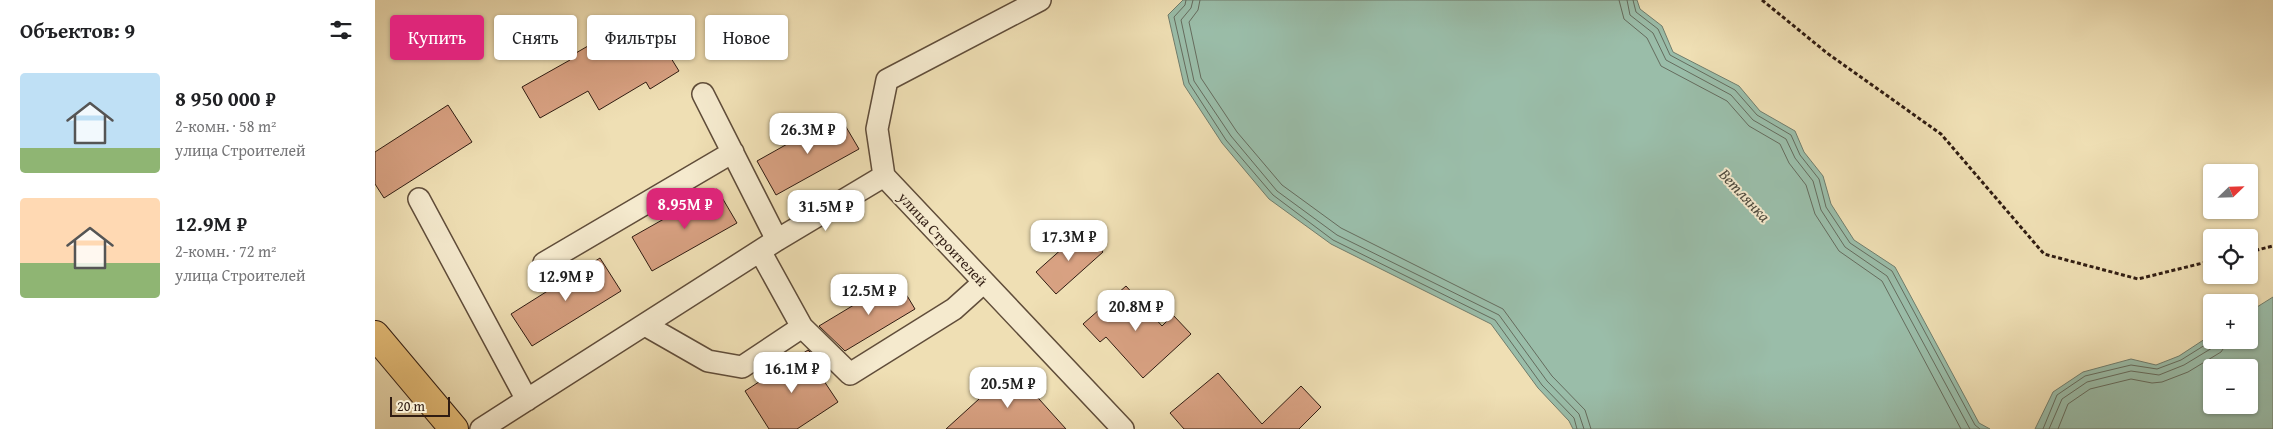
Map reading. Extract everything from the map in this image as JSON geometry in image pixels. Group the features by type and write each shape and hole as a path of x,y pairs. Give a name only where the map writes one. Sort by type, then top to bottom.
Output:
{"main road":[{"path":"375,335 454,429"}],"street":[{"path":"481,429 769,245 884,176 877,129 887,80 1040,0"},
{"path":"703,94 733,152 802,327 850,374 954,309 984,282"},
{"path":"544,263 733,152"},
{"name":"улица Строителей","path":"884,176 1123,429"},
{"path":"419,199 527,400"},
{"path":"645,324 708,361 742,366 802,327"}],"path":[{"path":"1762,0 1827,53 1941,134 2044,254 2138,279 2203,264"},
{"path":"2258,250 2273,246"}],"water":[{"name":"Ветлянка","path":"1183,0 1637,0 1640,9 1662,26 1673,52 1739,86 1760,111 1795,131 1804,152 1823,176 1831,204 1854,240 1895,267 1979,423 1990,429 1573,429 1569,421 1538,388 1491,324 1331,244 1269,199 1222,143 1184,85 1168,15"},
{"path":"2273,297 2273,429 2035,429 2053,392 2083,372 2131,359 2156,365 2179,356 2203,340 2203,349 2258,349 2258,306"}],"building":[{"path":"587,47 587,60 672,60 679,71 650,89 646,82 599,110 588,91 540,118 522,87 570,60 577,60 577,52"},
{"path":"448,105 472,142 384,198 375,184 375,152"},
{"path":"839,115 859,149 776,195 757,161"},
{"path":"717,189 737,223 652,271 632,237"},
{"path":"1083,230 1103,252 1056,294 1036,272"},
{"path":"600,258 621,291 532,346 511,314"},
{"path":"897,279 915,309 845,351 819,326"},
{"path":"1126,286 1162,326 1173,315 1191,334 1143,378 1106,337 1100,342 1083,324"},
{"path":"808,350 823,365 816,369 838,402 797,429 769,429 745,391"},
{"path":"1012,369 1066,429 946,429"},
{"path":"1218,373 1262,424 1301,386 1321,407 1299,429 1184,429 1170,413"}]}
